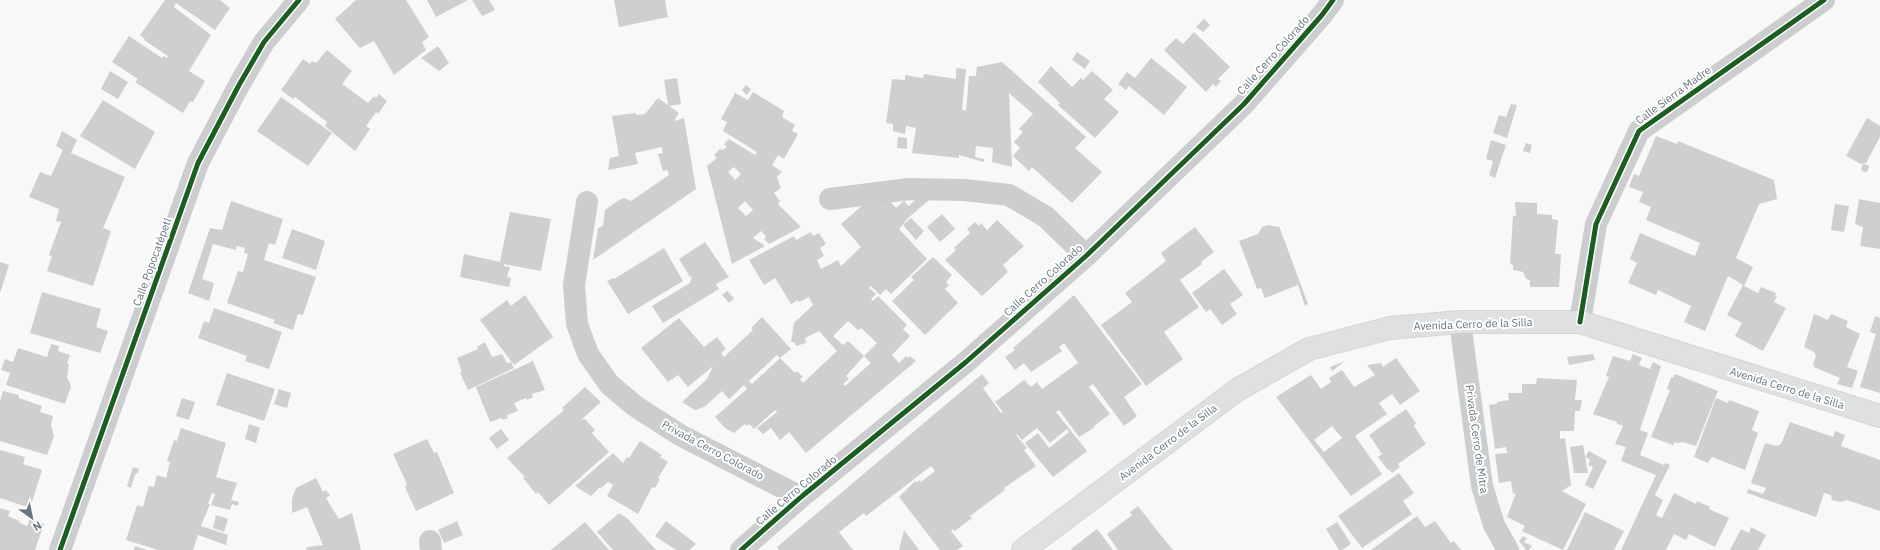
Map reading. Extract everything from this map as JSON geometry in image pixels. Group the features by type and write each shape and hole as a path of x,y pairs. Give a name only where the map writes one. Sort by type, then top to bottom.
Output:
{"main road":[{"name":"Avenida Cerro de la Silla","path":"1026,549 1238,390 1309,349 1390,328 1460,322 1580,322 1880,416"}],"street":[{"name":"Calle Popocatépetl","path":"60,550 198,164 239,85 264,42 299,0"},
{"name":"Calle Cerro Colorado","path":"741,550 802,497 966,362 1086,256 1244,104 1322,15 1333,0"},
{"name":"Calle Sierra Madre","path":"1580,322 1596,224 1639,131 1824,0"},
{"path":"830,199 909,189 965,190 1009,195 1046,217 1086,256"},
{"name":"Privada Cerro Colorado","path":"587,202 574,285 578,324 588,354 608,384 635,406 680,435 802,497"},
{"name":"Privada Cerro de Mitra","path":"1460,322 1482,486 1494,525 1508,550"}],"building":[{"path":"165,0 220,0 230,8 215,30 176,3 174,7 211,35 189,71 205,81 193,102 190,101 183,113 135,82 138,79 112,62 129,36 162,58 164,56 167,58 168,56 144,40 145,39 140,35"},
{"path":"356,0 406,0 429,37 422,42 426,50 394,75 374,41 360,48 335,19"},
{"path":"427,0 468,0 436,17"},
{"path":"472,0 489,0 495,10 482,16"},
{"path":"614,0 665,0 668,17 619,27"},
{"path":"1204,19 1210,25 1203,32 1196,27"},
{"path":"1194,32 1230,67 1218,79 1221,81 1216,87 1213,84 1206,92 1164,50 1176,38 1183,44"},
{"path":"438,46 449,63 439,71 421,58"},
{"path":"327,50 352,71 342,84 368,103 374,96 376,98 379,94 387,101 378,114 376,112 366,126 370,129 355,151 325,126 327,122 295,97 293,99 281,90 303,59 310,64 312,61 316,63"},
{"path":"1077,52 1090,61 1085,69 1072,60"},
{"path":"1151,58 1187,87 1164,115 1129,86 1126,90 1118,84 1127,72 1135,78"},
{"path":"1002,62 1086,137 1075,148 1102,172 1072,203 1032,167 1029,171 1013,156 1020,148 1014,142 1023,132 1019,129 1033,114 1009,93 1012,167 992,162 993,148 976,146 975,157 984,159 984,162 959,155 959,158 912,153 916,128 906,126 905,134 893,131 893,124 886,123 892,79 905,80 905,75 923,78 924,74 956,79 956,68 966,69 962,110 966,111 969,76 976,76 977,67"},
{"path":"1051,66 1072,87 1081,78 1083,80 1092,71 1113,90 1104,99 1119,112 1095,138 1058,105 1060,103 1038,82"},
{"path":"110,71 128,82 118,99 101,89"},
{"path":"677,78 681,104 669,106 679,113 674,121 684,118 696,189 593,260 598,228 603,226 605,210 624,198 631,201 669,175 667,170 663,171 658,154 663,153 662,147 635,153 638,164 608,170 610,158 619,156 612,116 636,113 636,115 645,114 658,98 668,105 664,80"},
{"path":"746,85 751,89 747,95 742,90"},
{"path":"753,92 784,111 782,117 795,125 792,131 798,134 784,159 778,155 772,165 782,172 777,177 781,188 774,193 780,201 778,204 801,227 769,244 764,239 766,236 761,231 753,238 765,246 732,264 707,166 717,158 714,155 720,149 722,150 727,147 724,144 729,139 755,155 757,152 723,131 727,122 721,119 735,93 748,100","holes":["734,167 741,174 735,180 728,172","745,201 753,210 746,216 738,208"]},
{"path":"281,97 332,133 308,166 257,131"},
{"path":"103,100 155,132 135,169 80,136"},
{"path":"1511,104 1517,105 1507,138 1493,133 1499,115 1506,117"},
{"path":"1867,118 1880,126 1880,137 1866,163 1861,164 1846,156"},
{"path":"62,131 77,140 71,153 125,177 103,228 111,231 93,286 47,271 52,256 49,255 61,222 56,221 59,209 29,197 40,172 51,176 63,150 56,146"},
{"path":"1656,136 1677,144 1678,141 1774,180 1777,199 1759,204 1736,258 1753,267 1744,286 1758,293 1761,287 1776,293 1775,296 1777,296 1774,302 1786,308 1763,351 1735,336 1742,323 1727,315 1743,285 1728,276 1705,331 1684,322 1691,306 1658,290 1656,295 1628,283 1637,263 1630,259 1640,233 1695,256 1700,243 1646,220 1651,207 1639,202 1643,192 1629,187 1634,174 1639,176"},
{"path":"898,137 907,138 907,149 897,148"},
{"path":"1491,140 1506,145 1495,178 1489,175 1493,161 1486,159"},
{"path":"1526,143 1532,145 1530,153 1523,151"},
{"path":"1863,164 1868,165 1869,167 1867,172 1864,172 1861,169"},
{"path":"1859,199 1880,203 1880,249 1860,246 1863,227 1855,224"},
{"path":"915,200 929,200 907,219 899,229 927,259 891,294 886,289 880,295 871,286 869,288 876,294 871,299 873,301 878,296 907,325 903,329 910,336 892,355 899,363 906,356 909,358 910,356 916,361 806,453 789,432 780,440 771,428 763,434 757,428 777,412 775,410 754,429 749,424 747,426 745,424 734,433 725,428 715,417 747,389 744,385 729,399 722,391 704,407 695,410 682,402 707,379 713,366 688,387 678,375 668,382 641,348 679,318 704,347 717,337 726,349 721,353 724,357 753,330 751,328 762,317 791,349 780,358 795,373 797,371 803,377 800,379 803,383 837,351 819,331 805,338 806,343 796,346 794,342 791,342 794,323 813,305 809,297 791,304 775,278 764,285 749,260 794,236 796,240 811,232 813,236 819,233 826,244 820,248 824,256 817,260 821,269 838,260 841,266 861,247 841,224 864,204 890,201 896,208 904,201 909,206","holes":["848,321 858,330 861,328 877,343 864,356 848,341 843,345 833,336","777,355 780,358 752,384 749,381","864,356 871,363 845,386 843,384 849,379 846,376"]},
{"path":"231,201 283,219 275,245 269,243 264,260 316,277 303,315 298,314 293,330 273,323 275,320 227,303 238,271 243,272 248,254 244,253 245,248 237,246 236,250 213,244 202,279 214,283 209,301 188,293 210,228 222,230"},
{"path":"1515,202 1537,203 1537,214 1552,215 1552,219 1558,220 1555,254 1561,254 1559,287 1530,287 1530,280 1526,279 1523,272 1513,270 1513,265 1510,264 1513,216 1516,216"},
{"path":"1835,204 1849,206 1844,232 1831,230"},
{"path":"510,212 551,219 541,271 504,264 504,266 510,267 507,277 511,278 509,287 460,277 464,254 500,262"},
{"path":"942,214 955,229 940,242 927,227"},
{"path":"911,218 924,231 916,240 903,225"},
{"path":"997,220 1024,246 1003,265 1008,272 982,296 945,260 956,250 954,248 970,233 967,229 975,222 979,226 981,223 987,230"},
{"path":"1269,225 1279,226 1308,304 1305,306 1298,285 1265,298 1261,288 1257,289 1239,241 1258,234 1262,227"},
{"path":"1195,227 1214,252 1201,262 1202,264 1180,280 1199,307 1164,332 1183,359 1146,386 1101,325 1132,302 1125,293 1166,261 1161,253"},
{"path":"292,229 325,241 316,270 282,258"},
{"path":"705,242 729,277 716,284 719,289 663,323 652,306 690,283 692,276 690,277 679,259"},
{"path":"664,248 683,281 628,314 607,281 613,278 614,279"},
{"path":"933,257 952,275 946,282 949,285 945,289 958,303 925,335 892,301 914,280 911,277"},
{"path":"0,262 9,265 0,293"},
{"path":"1224,269 1243,295 1230,304 1237,314 1222,325 1210,309 1206,312 1192,293"},
{"path":"727,291 734,298 729,303 722,295"},
{"path":"42,292 101,309 96,327 108,331 100,353 30,333"},
{"path":"525,295 553,337 514,365 480,320 507,300 511,306"},
{"path":"1074,295 1142,384 1124,397 1137,416 1124,426 1093,384 1089,387 1110,414 1094,426 1095,427 1079,437 1059,410 1056,412 1087,451 1053,477 1025,443 1038,433 1049,448 1069,432 1067,429 1050,443 1037,428 1022,440 1017,434 1016,435 1027,448 1024,450 1036,466 1004,488 1005,490 970,516 972,518 955,531 953,529 951,531 963,546 957,550 940,550 899,497 915,481 917,482 920,480 921,482 935,471 931,466 866,516 864,513 839,532 853,550 779,550 777,547 982,374 989,383 983,388 1001,413 1003,412 995,402 1024,380 1031,387 1037,382 1042,389 1078,363 1064,343 1059,347 1062,351 1031,372 1024,363 1015,370 1005,357 1015,350 1013,348"},
{"path":"214,308 282,332 269,369 245,361 247,356 198,338 204,321 209,323"},
{"path":"1814,314 1828,320 1831,314 1848,321 1846,327 1860,334 1847,367 1858,371 1852,388 1837,384 1840,378 1814,367 1813,364 1816,356 1814,352 1804,347"},
{"path":"1875,316 1880,318 1880,393 1860,387 1876,334 1870,332"},
{"path":"485,342 492,357 502,354 507,363 511,362 514,368 468,390 460,373 462,372 457,358 478,349 477,347"},
{"path":"51,344 59,346 58,351 70,355 67,363 69,364 67,377 71,386 65,404 6,385 10,373 1,370 5,359 13,362 18,348 47,357"},
{"path":"1593,354 1595,360 1569,365 1567,357"},
{"path":"1633,354 1642,358 1639,365 1650,369 1653,362 1661,366 1640,430 1648,433 1640,455 1664,465 1665,463 1670,465 1655,495 1663,500 1656,515 1662,518 1674,493 1696,504 1697,501 1710,507 1709,509 1729,518 1715,547 1689,534 1686,540 1674,534 1666,550 1621,550 1656,475 1621,461 1626,447 1615,444 1623,426 1617,424 1617,422 1593,414 1609,377 1606,376 1613,356 1630,361"},
{"path":"1396,358 1420,391 1400,405 1392,394 1379,403 1387,414 1355,436 1382,474 1351,496 1276,397 1311,375 1321,389 1331,382 1329,378 1342,370 1354,387 1375,375 1367,365 1381,363 1383,367","holes":["1332,426 1342,438 1324,452 1314,440"]},
{"path":"533,361 545,390 532,394 533,397 527,400 526,398 514,403 518,411 507,415 508,418 503,420 502,418 490,422 476,387"},
{"path":"1345,361 1332,371 1330,367"},
{"path":"227,373 275,389 264,421 216,405"},
{"path":"1675,374 1718,391 1696,446 1682,442 1675,442 1673,445 1651,437 1670,390 1667,389 1671,377 1673,378"},
{"path":"1537,378 1577,380 1575,400 1582,400 1580,411 1575,411 1574,431 1560,431 1560,439 1565,438 1571,485 1562,491 1586,504 1563,550 1522,531 1525,526 1507,517 1516,493 1513,494 1511,481 1499,483 1495,454 1507,453 1506,447 1495,449 1489,405 1509,400 1508,393 1522,393 1522,384 1536,384"},
{"path":"585,387 601,402 581,420 585,419 595,430 592,433 609,452 549,505 538,492 536,494 523,478 525,477 507,458 564,410 562,408"},
{"path":"279,389 291,393 287,408 274,404"},
{"path":"3,391 19,395 19,398 42,406 40,412 53,416 51,425 54,436 47,455 0,441 0,401"},
{"path":"182,398 195,402 189,420 176,416"},
{"path":"1716,398 1728,403 1729,400 1759,411 1752,430 1758,433 1745,470 1712,457 1708,463 1694,457"},
{"path":"1406,409 1416,423 1414,426 1426,444 1398,464 1400,467 1392,473 1378,457 1382,454 1369,435"},
{"path":"1790,422 1833,437 1835,431 1845,435 1841,446 1880,460 1880,511 1847,500 1841,502 1832,500 1831,495 1824,493 1816,517 1747,493 1748,489 1763,494 1766,488 1751,483 1765,443 1777,446 1781,444"},
{"path":"249,424 260,428 256,443 245,439"},
{"path":"181,428 226,443 216,477 237,483 231,500 239,502 237,506 232,504 230,510 211,505 215,494 212,493 208,504 210,504 201,526 228,535 226,545 198,535 193,550 158,550 126,540 137,505 143,507 149,486 154,487 157,475 166,478 170,462 167,461 174,440 177,441"},
{"path":"501,429 509,440 497,449 489,438"},
{"path":"427,439 434,453 437,452 454,493 416,511 405,487 407,484 393,454"},
{"path":"640,441 662,455 660,457 668,462 658,478 660,479 655,488 652,487 638,514 607,496 613,485 608,482 601,488 600,487 591,496 575,486 613,453 623,463 627,457 629,458"},
{"path":"1583,445 1588,473 1574,473 1570,447"},
{"path":"0,450 25,457 23,464 42,470 30,508 0,498"},
{"path":"1589,451 1607,461 1593,489 1585,485 1593,467 1588,465 1590,460 1585,457"},
{"path":"133,467 139,469 138,473 135,474 131,488 127,486"},
{"path":"1399,473 1414,493 1403,501 1412,514 1362,548 1338,516"},
{"path":"316,478 323,492 326,490 330,495 326,498 339,519 352,513 361,550 306,550 307,547 323,545 307,507 292,513 292,499 296,488"},
{"path":"1138,506 1173,550 1118,550 1107,534 1132,515 1130,512"},
{"path":"0,508 10,511 8,516 27,526 30,519 44,524 35,550 0,550"},
{"path":"1585,512 1624,531 1614,550 1567,550"},
{"path":"619,513 627,518 656,550 613,550 597,532"},
{"path":"216,515 228,519 224,532 213,528"},
{"path":"1417,516 1425,527 1435,521 1451,543 1454,541 1461,550 1371,550"},
{"path":"457,521 463,535 444,543 438,530"},
{"path":"666,521 696,544 689,550 676,550 655,536"},
{"path":"585,522 609,550 551,550"},
{"path":"1337,522 1351,544 1342,550 1339,550 1326,529"},
{"path":"1751,527 1766,535 1758,550 1730,550 1741,529 1749,533"},
{"path":"1097,529 1113,550 1071,549"},
{"path":"904,530 919,550 899,550"},
{"path":"1523,536 1527,538 1524,542 1532,546 1529,550 1526,550 1519,541"},
{"path":"135,546 147,550 134,550"}],"cycle path":[{"path":"60,550 198,163 239,85 264,42 299,0"},
{"path":"741,550 801,497 966,362 1086,256 1244,104 1322,15 1333,0"},
{"path":"1580,322 1596,224 1639,131 1824,0"}]}
